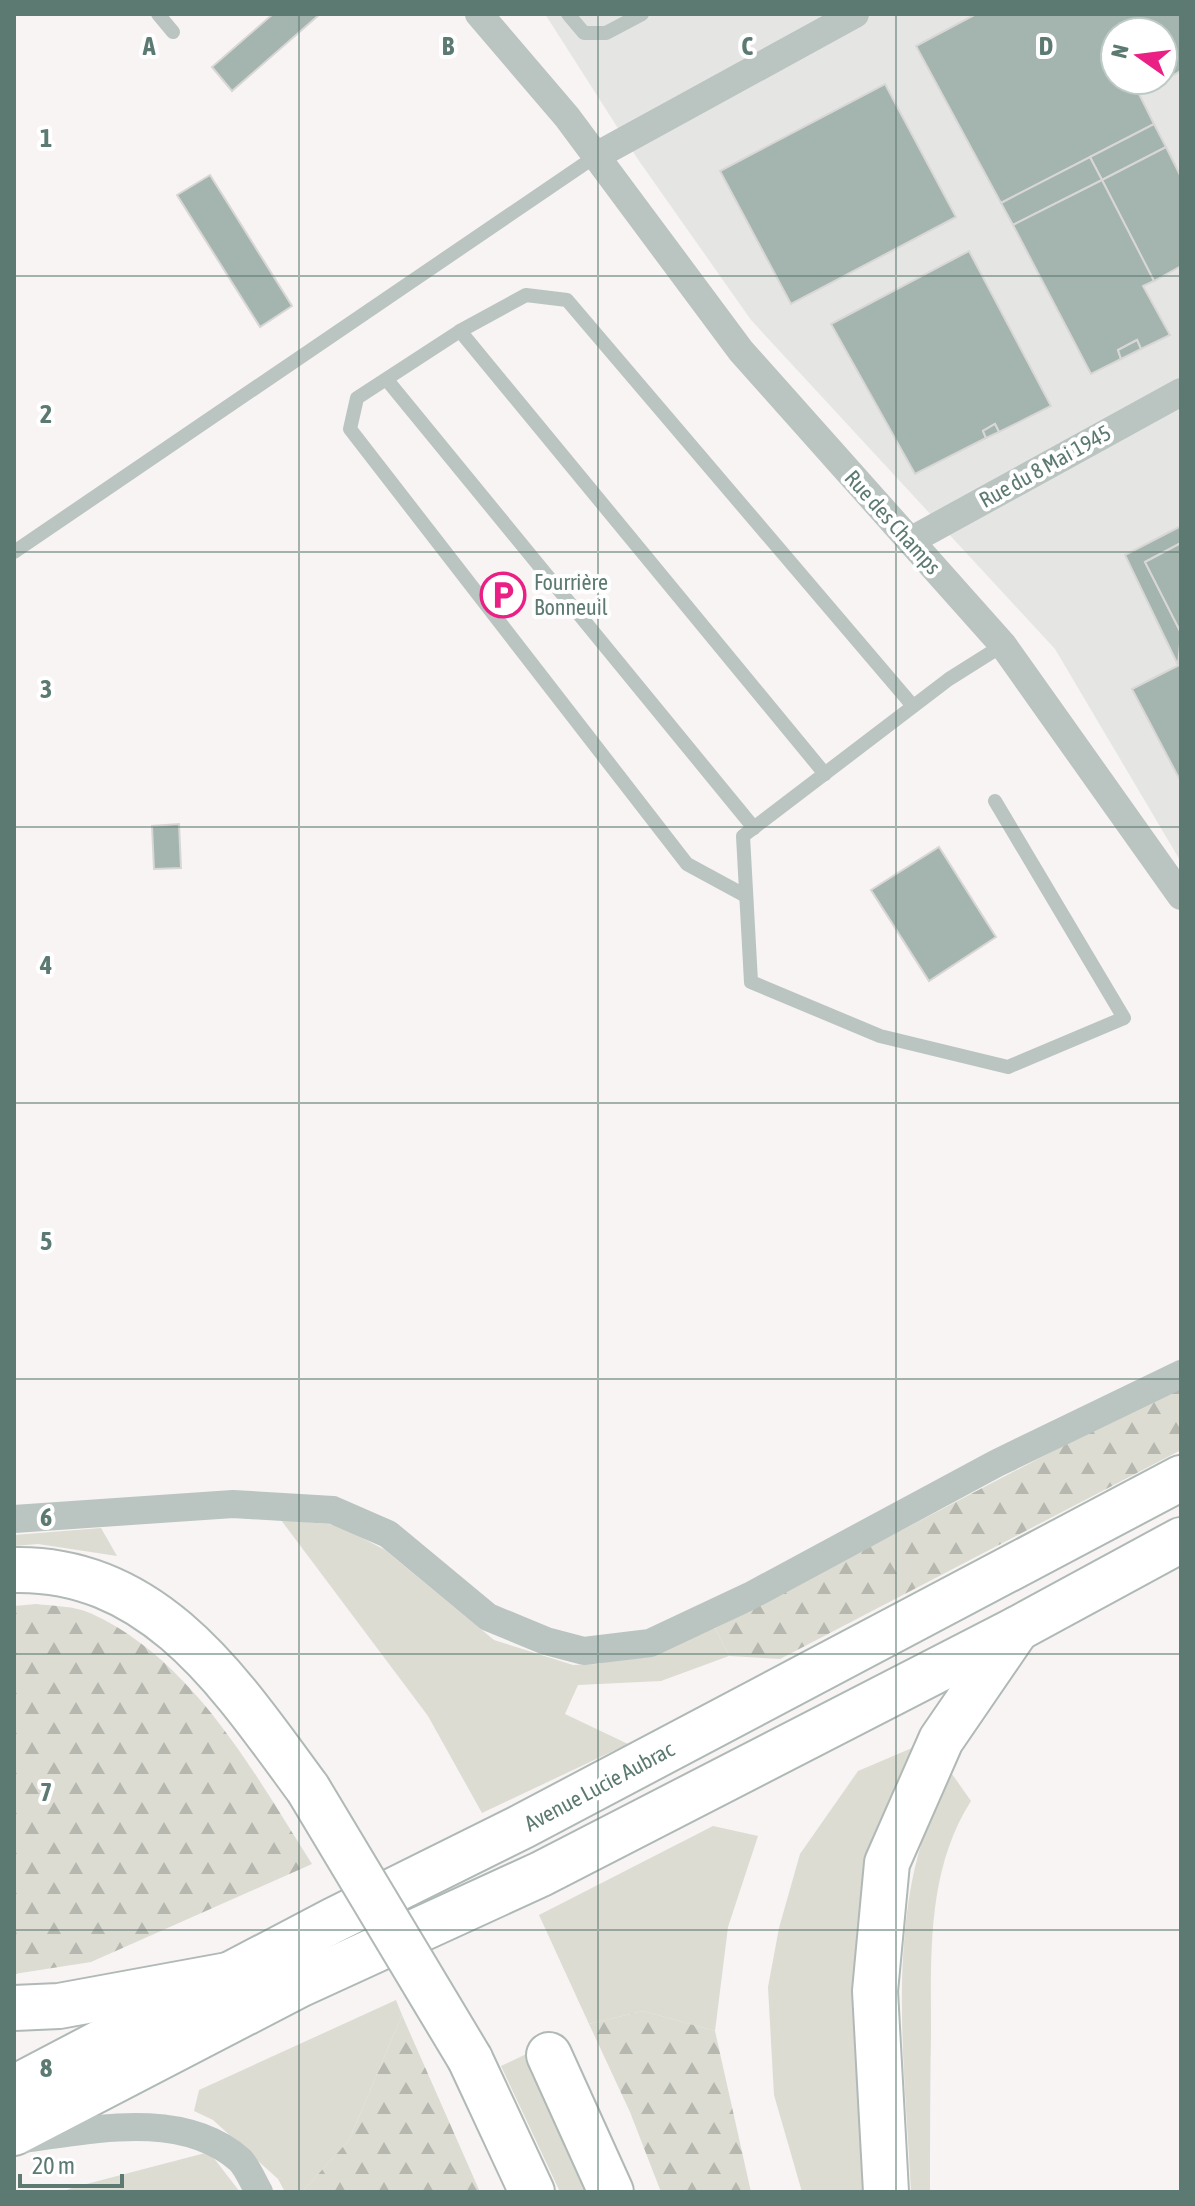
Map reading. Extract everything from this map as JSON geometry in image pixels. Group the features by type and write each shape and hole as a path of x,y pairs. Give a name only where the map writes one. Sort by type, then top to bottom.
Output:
{"main road":[{"name":"Avenue Lucie Aubrac","path":"14,2088 228,1975 537,1819 1181,1478"},
{"path":"14,2133 299,1985 541,1874 1017,1629 1181,1540"},
{"path":"14,1570 90,1580 120,1590 150,1609 206,1660 308,1789 470,2059 532,2192"},
{"path":"886,2192 875,1991 887,1863 941,1740 1017,1629"},
{"path":"14,2008 59,2006 228,1975"},
{"path":"549,2055 611,2192"}],"street":[{"name":"Rue des Champs","path":"479,14 596,156 741,351 1003,645 1181,896"},
{"path":"596,156 855,14"},
{"name":"Rue du 8 Mai 1945","path":"910,541 1181,392"},
{"path":"14,1519 233,1504 333,1510 388,1534 488,1617 546,1641 584,1651 650,1643 750,1596 997,1463 1181,1374"},
{"path":"14,2140 106,2128 168,2129 208,2139 242,2161 259,2192"}],"lane":[{"path":"158,14 173,32"},
{"path":"568,14 584,33 606,33 642,14"},
{"path":"14,552 596,156"},
{"path":"746,896 687,864 350,429 357,398 460,331 526,295 567,300 913,706"},
{"path":"460,331 825,774"},
{"path":"387,380 754,828"},
{"path":"995,801 1124,1018 1008,1067 880,1036 751,982 743,836 913,706 1003,645"}],"shaded area":[{"path":"545,14 1181,14 1181,862 1055,649 751,320 637,158"}],"green space":[{"path":"1181,1384 1181,1450 780,1659 729,1656 715,1628"},
{"path":"281,1520 338,1525 385,1550 494,1640 573,1665 598,1664 715,1628 729,1656 661,1681 578,1685 565,1714 628,1744 482,1813 428,1716"},
{"path":"101,1528 117,1556 38,1544 14,1546 14,1535"},
{"path":"36,1604 90,1613 127,1633 160,1659 218,1722 312,1864 91,1962 14,1974 14,1606"},
{"path":"912,1748 865,1873 867,2192 802,2192 774,2095 768,1987 779,1928 800,1854 858,1771"},
{"path":"952,1774 971,1801 946,1855 934,1913 930,2192 911,2192 902,2033 906,1923 914,1870 929,1820"},
{"path":"713,1826 758,1836 728,1927 715,2031 643,2011 589,2024 539,1915"},
{"path":"396,2000 402,2015 349,2140 302,2192 285,2192 278,2179 213,2120 194,2111 199,2090"},
{"path":"643,2011 715,2031 751,2192 661,2192 630,2112 589,2024"},
{"path":"402,2015 480,2192 302,2192 349,2140"},
{"path":"539,2048 596,2192 560,2192 501,2066"},
{"path":"209,2152 240,2192 61,2192 75,2187"}],"building":[{"path":"273,14 320,14 232,91 212,67"},
{"path":"976,14 1181,14 1179,72 1179,16 1099,16 1099,96 1140,96 1154,124 1001,203 916,46"},
{"path":"885,84 956,217 791,304 720,171"},
{"path":"1154,124 1166,147 1102,180 1090,157"},
{"path":"1166,147 1181,177 1181,266 1154,281 1102,180"},
{"path":"1090,157 1102,180 1013,225 1001,203"},
{"path":"210,175 292,306 260,327 177,195"},
{"path":"1102,180 1154,281 1143,286 1170,335 1141,349 1137,340 1118,350 1121,359 1091,374 1013,225"},
{"path":"969,251 1051,406 999,432 995,424 983,431 986,438 915,474 831,324"},
{"path":"1137,340 1141,349 1121,359 1118,350"},
{"path":"995,424 999,432 986,438 983,431"},
{"path":"1181,526 1181,543 1145,562 1181,633 1178,665 1125,555"},
{"path":"1181,543 1181,633 1145,562"},
{"path":"1181,664 1181,782 1132,689"},
{"path":"179,824 181,868 154,869 152,826"},
{"path":"939,847 996,937 929,981 871,890"}],"place":[{"name":"Fourrière Bonneuil","path":"503,595"}]}
